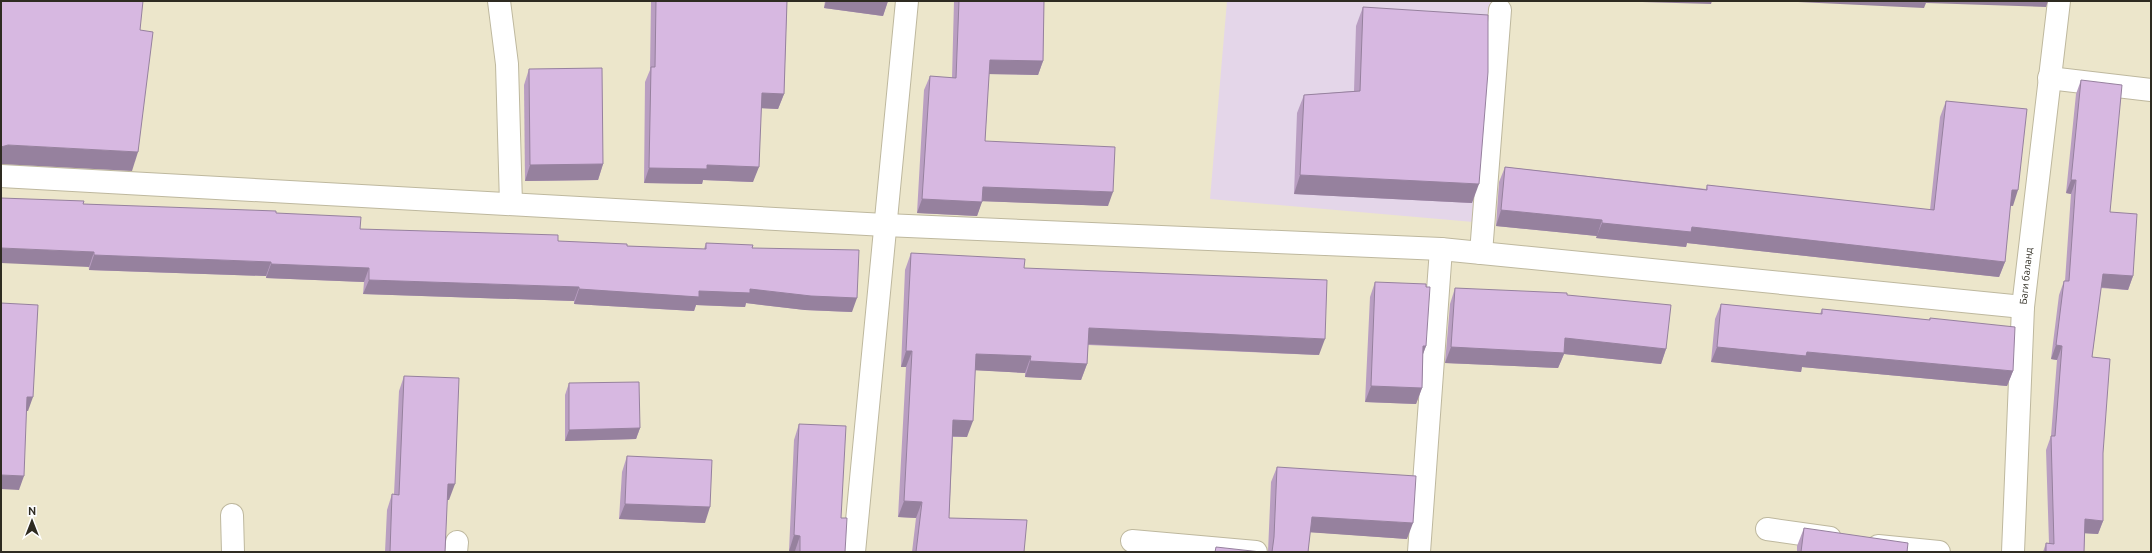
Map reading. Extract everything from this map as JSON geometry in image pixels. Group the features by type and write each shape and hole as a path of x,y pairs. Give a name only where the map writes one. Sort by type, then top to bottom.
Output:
{"street":[{"path":"499,1 507,64 511,204"},
{"path":"854,552 907,1"},
{"name":"Баги баланд","path":"2013,552 2023,307 2059,1"},
{"path":"1481,253 1500,10"},
{"path":"2049,78 2151,90"},
{"path":"1,176 885,225 1441,249 2023,307"},
{"path":"1419,552 1441,249"},
{"path":"232,515 233,552"},
{"path":"1767,529 1939,552"},
{"path":"1132,541 1256,552"}],"shaded area":[{"path":"1227,1 1503,1 1485,223 1210,199"}],"building":[{"path":"1,1 143,1 140,30 153,32 138,152 8,145 1,147"},
{"path":"656,1 787,1 784,94 762,93 759,167 707,165 707,169 649,168 651,67 655,67"},
{"path":"959,1 1044,1 1043,61 990,60 985,141 1115,147 1113,192 983,187 982,202 922,199 930,76 956,78"},
{"path":"1363,7 1488,15 1488,72 1479,184 1300,175 1304,95 1360,91"},
{"path":"602,68 603,164 530,165 529,69"},
{"path":"2081,80 2122,85 2110,212 2137,214 2133,276 2103,274 2092,357 2110,359 2103,453 2103,521 2085,519 2084,552 2046,552 2046,543 2054,544 2051,436 2055,436 2062,346 2056,345 2064,281 2069,281 2076,180 2071,180"},
{"path":"1946,101 2027,109 2018,190 2012,190 2005,262 1692,227 1691,232 1602,223 1602,220 1501,210 1505,167 1707,190 1707,185 1934,210"},
{"path":"1,198 84,201 83,204 276,211 276,213 361,217 360,229 558,235 558,241 627,244 627,246 706,249 706,243 753,245 752,248 859,250 857,298 811,296 750,289 750,293 699,291 699,297 579,289 579,287 369,280 369,268 271,264 271,262 94,255 94,252 1,248"},
{"path":"911,253 1025,259 1024,268 1327,280 1325,339 1089,328 1087,364 1030,361 1031,356 976,354 973,421 953,420 949,518 1027,520 1024,552 916,552 922,502 904,501 912,351 906,351"},
{"path":"1375,282 1426,284 1426,287 1430,287 1426,346 1423,346 1422,388 1371,386"},
{"path":"1455,288 1567,293 1567,295 1671,305 1666,349 1565,338 1564,353 1451,347"},
{"path":"1,303 38,305 33,397 27,397 24,476 1,475"},
{"path":"1721,304 1822,314 1822,309 2015,327 2013,371 1807,352 1806,356 1717,347"},
{"path":"404,376 459,378 455,484 448,484 445,552 390,552 392,494 399,495"},
{"path":"639,382 640,428 569,430 569,383"},
{"path":"799,424 846,426 841,518 847,518 845,552 800,552 800,536 794,535"},
{"path":"627,456 712,460 710,507 625,504"},
{"path":"1277,467 1416,476 1413,523 1312,517 1308,552 1272,552"},
{"path":"1804,528 1908,543 1907,552 1801,552"},
{"path":"1216,547 1261,552 1215,552"}]}
